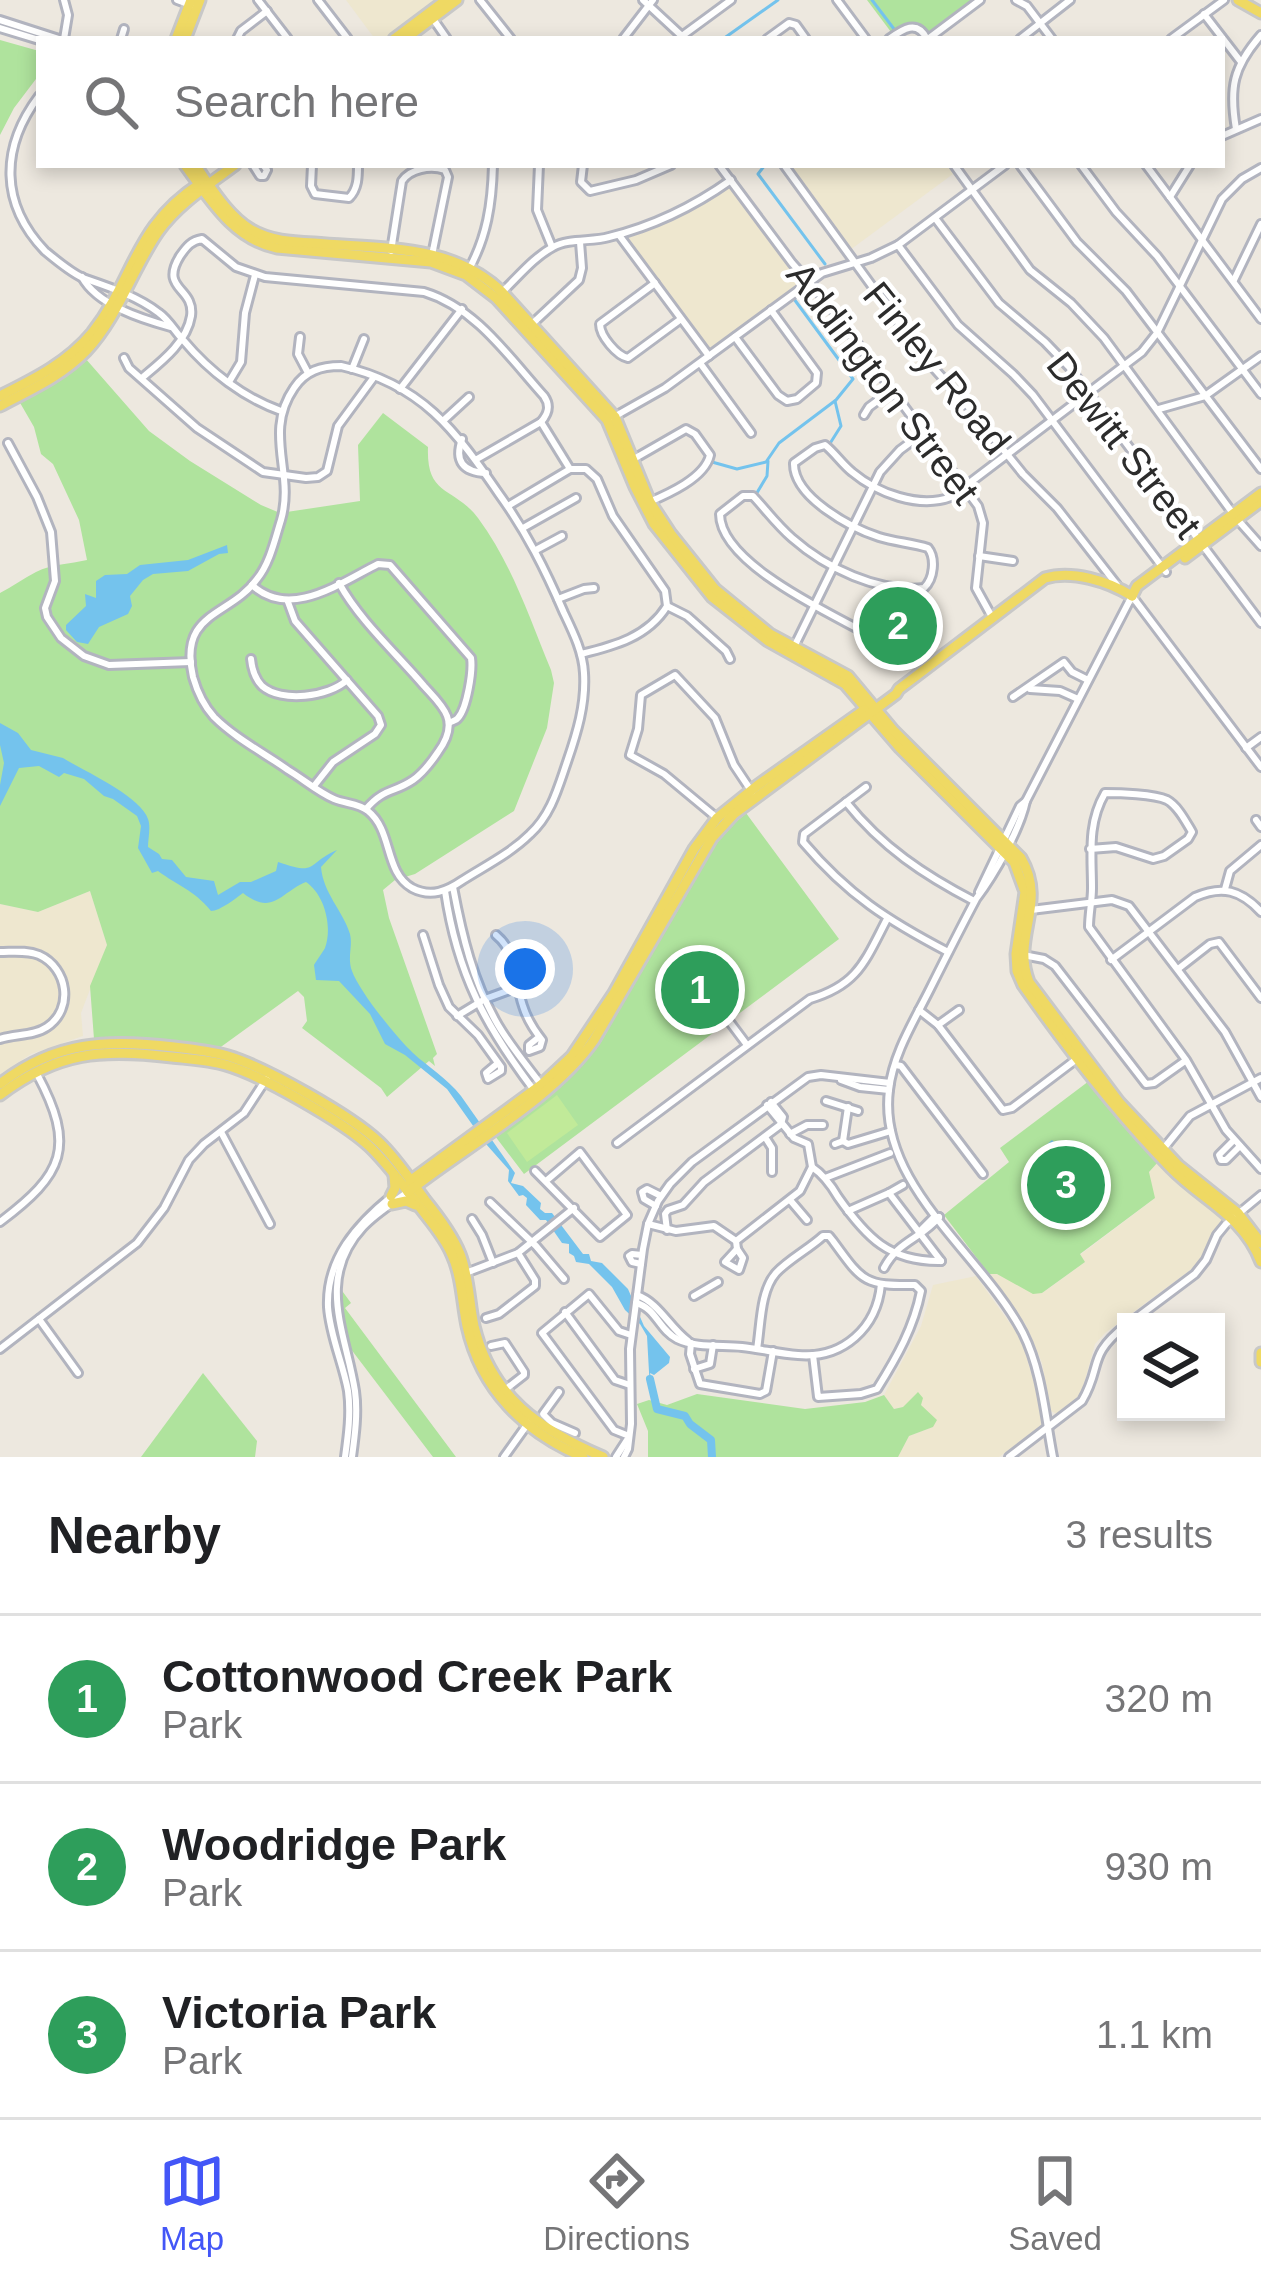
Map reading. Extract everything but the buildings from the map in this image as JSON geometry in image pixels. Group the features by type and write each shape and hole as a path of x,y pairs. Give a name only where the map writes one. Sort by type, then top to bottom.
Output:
{"main road":[{"path":"408,36 446,0"},
{"path":"399,36 458,0"},
{"path":"1238,0 1261,13"},
{"path":"181,36 190,3"},
{"path":"186,197 190,168"},
{"path":"191,168 238,220 266,237 391,253 468,271"},
{"path":"205,184 223,168"},
{"path":"0,401 66,358 89,336 114,304 160,216 230,168"},
{"path":"205,184 232,225 267,246 432,255 468,271 532,324 611,418 647,503"},
{"path":"186,197 215,204"},
{"path":"499,295 611,418 647,503 715,589 750,620 845,684 1004,845 1022,877 1027,909 1023,955 1035,996"},
{"path":"409,1186 558,1075 590,1034 717,818 1049,577 1069,575 1103,582 1132,596 1137,586 1261,497"},
{"path":"682,878 754,794"},
{"path":"1027,909 1016,965 1023,985 1116,1109 1161,1152 1172,1170 1234,1216 1261,1244"},
{"path":"0,1084 34,1067 87,1054 151,1050 267,1078 358,1125 381,1144 455,1244 473,1320 501,1393"},
{"path":"0,1095 34,1067"},
{"path":"267,1078 361,1139 409,1186 463,1274 466,1323 475,1355 501,1393 529,1422 554,1444 583,1457"},
{"path":"321,1114 358,1125"},
{"path":"392,1170 392,1200 421,1209"},
{"path":"1234,1216 1261,1262"},
{"path":"466,1323 475,1343 486,1347"},
{"path":"1261,1353 1261,1362"},
{"path":"529,1422 575,1434 603,1457"}],"street":[{"path":"62,36 68,15 64,0"},
{"path":"258,0 286,36"},
{"path":"319,0 346,36"},
{"path":"480,0 509,36"},
{"path":"686,36 731,0"},
{"path":"837,0 864,36"},
{"path":"932,36 980,0"},
{"path":"1016,0 1027,6 1050,36"},
{"path":"1024,36 1070,0"},
{"path":"1176,36 1223,0"},
{"path":"625,36 648,2 681,36"},
{"path":"239,36 267,11"},
{"path":"1204,14 1221,36"},
{"path":"430,16 445,36"},
{"path":"770,36 789,22 804,36"},
{"path":"0,24 49,36"},
{"path":"0,24 36,39"},
{"path":"893,36 913,26 926,36"},
{"path":"122,36 124,29"},
{"path":"1236,129 1228,105 1235,74 1261,35"},
{"path":"1225,41 1241,62"},
{"path":"36,100 7,150 5,185 15,215 34,241 91,290 140,317 173,328"},
{"path":"1225,134 1261,119"},
{"path":"312,168 315,194 350,198 358,168"},
{"path":"391,253 402,181 407,173 437,168 447,173 448,184 432,255"},
{"path":"468,271 490,215 493,168"},
{"path":"539,168 537,210 552,248"},
{"path":"583,168 581,182 590,190 664,168"},
{"name":"Addington Street","path":"721,168 978,506 983,518 977,591 992,617"},
{"name":"Finley Road","path":"786,168 922,356 1058,508 1119,588"},
{"path":"956,168 1030,269 1082,314 1126,367 1261,546"},
{"path":"611,418 653,396 826,271 898,245 1001,168"},
{"path":"1022,168 1077,242 1126,291 1261,469"},
{"path":"1083,168 1261,394"},
{"path":"1148,168 1261,319"},
{"path":"1170,197 1188,168"},
{"path":"862,631 766,575 722,527 720,514 749,495 795,541 834,566 865,580 922,588 930,580 933,559 928,548 853,527 809,494 796,477 794,463 819,445 827,446 873,487 929,501 948,498 1126,367 1157,333 1227,192 1261,169"},
{"path":"499,295 552,248 619,235 682,212 730,180"},
{"name":"Dewitt Street","path":"934,218 992,294 1054,351 1089,394 1261,623"},
{"path":"1233,282 1261,224"},
{"path":"619,235 709,356"},
{"path":"1254,235 1261,244"},
{"path":"143,377 172,352 190,320 189,302 171,278 191,242 202,239 227,262 256,275 424,292 444,298 473,318 544,395 548,410 541,422 477,459"},
{"path":"532,324 578,280 580,242"},
{"path":"898,245 958,325 1013,374 1052,421 1164,569"},
{"path":"229,382 241,362 245,313 256,275"},
{"path":"82,278 98,281 158,312 229,382 281,411"},
{"path":"91,290 98,281"},
{"path":"655,284 600,324 600,330 628,358 681,319"},
{"path":"140,317 146,305"},
{"path":"400,389 462,309"},
{"path":"735,337 787,401 812,388 817,373 771,310"},
{"path":"154,322 158,312"},
{"path":"300,337 298,354 308,374"},
{"path":"352,369 364,339"},
{"path":"1157,409 1205,396 1261,356"},
{"path":"124,358 129,368 197,428 263,472 284,476 318,477 327,472 338,427 374,377"},
{"path":"700,363 751,433"},
{"path":"329,366 352,369 400,389 444,420 461,439 523,528 558,599 585,676 583,706 545,818 520,842 449,889 425,893 396,872 381,827 366,809 314,787 217,719 197,690 191,662 199,628 214,611 242,596 268,557 286,494 279,448 281,411 292,390 308,374 329,366"},
{"path":"864,415 892,390"},
{"path":"444,420 469,397"},
{"path":"541,422 570,470"},
{"path":"632,460 682,430 692,431 710,455 707,465 647,503"},
{"path":"792,650 873,487 893,457 924,433"},
{"path":"461,439 461,465 486,473"},
{"path":"8,443 51,532 56,581 44,608 61,638 84,656 109,665 191,662"},
{"path":"508,506 570,470 583,468 595,476 613,516 664,591 667,606 656,621 636,636 581,654"},
{"path":"523,528 576,498"},
{"path":"536,550 562,536"},
{"path":"979,556 1013,561"},
{"path":"252,585 268,597 288,602 380,563 390,565 469,656 473,671 457,719 449,723"},
{"path":"1103,567 1103,582"},
{"path":"339,583 433,696 449,723 440,749 421,773 388,790 366,809"},
{"path":"558,599 594,588"},
{"path":"1053,1457 1035,1363 1019,1327 906,1172 891,1131 889,1086 895,1064 1132,596 1261,767"},
{"path":"288,602 296,621 381,725 333,762 314,787"},
{"path":"667,606 687,616 730,658"},
{"path":"250,658 254,676 275,693 319,695 347,680"},
{"path":"1013,698 1064,662 1088,680"},
{"path":"717,818 677,784 630,755 641,695 675,675 715,718 734,765 754,794"},
{"path":"1027,689 1078,699"},
{"path":"1246,748 1261,737"},
{"path":"866,787 804,834 802,842 858,898 948,952"},
{"path":"1090,849 1116,847 1154,859 1188,839 1191,830 1164,798 1105,794 1096,812 1090,849 1090,931 1186,1060 1237,1143 1261,1169"},
{"path":"846,802 905,861 976,898"},
{"path":"1225,889 1230,871 1261,844"},
{"path":"449,889 457,950 504,1043 540,1090"},
{"path":"1111,960 1207,891 1225,889 1244,895 1261,912"},
{"path":"1027,909 1112,900 1125,903 1225,1032 1257,1080 1261,1097"},
{"path":"617,1143 810,999 853,979 887,919"},
{"path":"423,935 439,985 457,1016 498,1063"},
{"path":"496,935 511,952 523,1008 539,1036"},
{"path":"1178,969 1219,942 1261,998"},
{"path":"0,952 40,955 59,973 65,991 62,1010 51,1024 35,1033 0,1039"},
{"path":"1023,955 1055,966 1146,1084 1186,1060"},
{"path":"457,1016 518,987"},
{"path":"919,1010 938,1025 1003,1110 1080,1056"},
{"path":"938,1025 959,1010"},
{"path":"729,1021 747,1046"},
{"path":"895,1064 983,1174"},
{"path":"0,1222 34,1196 49,1177 59,1152 57,1115 34,1067"},
{"path":"620,1457 628,1449 632,1335 641,1259 661,1196 686,1167 808,1077 889,1086"},
{"path":"0,1349 133,1248 158,1217 189,1160 244,1113 267,1078"},
{"path":"1161,1152 1186,1120 1257,1080"},
{"path":"826,1102 858,1111"},
{"path":"664,1229 714,1226 736,1245 800,1191 812,1167 808,1144 790,1134 769,1104"},
{"path":"848,1107 839,1143 891,1131"},
{"path":"656,1219 683,1204 704,1182 781,1124"},
{"path":"790,1134 807,1125 824,1125"},
{"path":"221,1132 270,1224"},
{"path":"765,1137 772,1148 772,1172"},
{"path":"535,1171 600,1237 627,1215 580,1152 546,1181"},
{"path":"825,1178 890,1153"},
{"path":"812,1167 866,1234 892,1252 941,1261 889,1192"},
{"path":"848,1211 903,1185"},
{"path":"348,1457 355,1394 334,1320 336,1288 349,1242 409,1186"},
{"path":"656,1206 642,1192 647,1189 661,1196"},
{"path":"1142,1313 1199,1269 1217,1235 1261,1196"},
{"path":"790,1200 807,1220"},
{"path":"490,1202 564,1280"},
{"path":"463,1274 518,1253 574,1208"},
{"path":"884,1268 892,1252 939,1217"},
{"path":"472,1219 493,1263"},
{"path":"656,1219 664,1229"},
{"path":"656,1219 664,1229"},
{"path":"757,1348 769,1283 823,1236 829,1236 858,1276 881,1284 915,1285 922,1291 916,1319 878,1388 818,1397 813,1355"},
{"path":"486,1318 499,1314 535,1286 518,1253"},
{"path":"694,1296 718,1282"},
{"path":"637,1299 651,1301 672,1329 691,1343 813,1355 839,1349 862,1332 877,1304 881,1284"},
{"path":"628,1438 614,1430 542,1333 589,1294 619,1331 632,1335"},
{"path":"565,1312 615,1380 630,1385"},
{"path":"39,1319 78,1372"},
{"path":"1009,1457 1086,1394 1096,1356 1117,1334"},
{"path":"486,1347 505,1343 524,1372 501,1393"},
{"path":"691,1343 689,1354 703,1386 760,1394 768,1385 773,1351"},
{"path":"694,1369 710,1364 713,1345"},
{"path":"559,1392 543,1414 575,1434"},
{"path":"1044,1408 1061,1419"},
{"path":"504,1457 529,1422"},
{"path":"1035,1438 1051,1445"}],"shaded area":[{"path":"346,0 439,0 391,36 373,36"},
{"path":"792,168 950,168 953,174 850,250"},
{"path":"730,185 803,281 709,350 626,237 682,216"},
{"path":"90,891 107,945 81,1013 83,1036 31,1054 0,1074 0,904 38,912"},
{"path":"1159,1161 1225,1216 1189,1271 1132,1313 1117,1313 1117,1324 1095,1344 1081,1394 1057,1414 1051,1411 1042,1363 1026,1325 990,1274 1042,1293 1085,1262 1080,1255 1154,1199 1149,1172"},
{"path":"976,1276 1017,1333 1042,1425 999,1457 898,1457 909,1436 933,1427 902,1407 894,1409 884,1395 921,1326 933,1285"}],"green space":[{"path":"867,0 975,0 928,34 911,23 891,32"},
{"path":"0,40 36,50 36,79 0,135"},
{"path":"85,358 149,431 190,461 280,513 360,501 358,445 383,413 428,447 432,475 478,518 527,611 554,683 547,728 514,811 383,890 437,1054 435,1066 429,1061 387,1097 302,1028 307,1021 304,997 298,991 218,1049 128,1038 94,1039 90,986 107,945 90,891 38,912 0,904 0,593 42,569 87,560 79,520 53,464 41,454 34,427 19,401 52,385"},
{"path":"746,813 839,939 524,1174 495,1136 565,1081 601,1042 705,857"},
{"path":"1089,1081 1159,1161 1149,1172 1155,1198 1080,1254 1085,1262 1042,1293 1033,1294 989,1274 944,1215 1009,1162 1000,1148"},
{"path":"557,1095 578,1125 527,1162 507,1133"},
{"path":"340,1288 351,1303 345,1308 456,1457 433,1457 344,1340"},
{"path":"203,1373 257,1441 255,1457 141,1457"},
{"path":"918,1392 921,1405 937,1420 933,1427 909,1436 898,1457 648,1457 648,1431 637,1404 649,1400 667,1405 697,1394 805,1409 884,1395 894,1409"}],"water":[{"path":"227,545 228,553 188,571 153,574 143,580 130,596 128,614 99,627 88,644 77,642 66,630 86,606 85,594 96,598 96,581 105,575 127,574 140,565 188,560"},
{"path":"0,723 18,733 31,750 63,758 134,801 148,819 148,847 162,859 172,860 186,877 214,881 218,895 240,882 276,871 278,862 306,868 337,850 321,867 350,934 356,980 406,1046 461,1096 515,1173 511,1183 523,1186 541,1203 540,1209 552,1213 583,1254 602,1263 628,1289 644,1326 670,1357 654,1375 650,1373 654,1389 650,1390 647,1336 612,1287 589,1264 576,1262 569,1244 562,1243 546,1220 526,1205 527,1198 519,1196 508,1181 509,1170 447,1089 385,1044 370,1014 339,981 316,980 314,965 325,948 328,930 322,902 312,887 306,882 277,900 262,903 243,893 211,911 185,888 158,871 152,873 138,848 141,826 137,816 84,779 64,773 59,777 39,766 19,768 0,806 4,763"},
{"path":"1052,1140 1065,1154 1067,1175 1055,1187 1031,1163"}],"waterway":[{"path":"727,36 778,0"},
{"path":"872,0 894,29"},
{"path":"763,168 758,174 825,264"},
{"path":"712,462 737,469 766,462 779,443 836,400 853,379 794,299"},
{"path":"829,445 841,426 835,401"},
{"path":"755,496 767,476 768,461"},
{"path":"650,1379 657,1409 685,1416 711,1440 712,1457"}],"place":[{"name":"Woodridge Park","path":"898,626"},
{"name":"Cottonwood Creek Park","path":"700,990"},
{"name":"Victoria Park","path":"1066,1185"}]}
